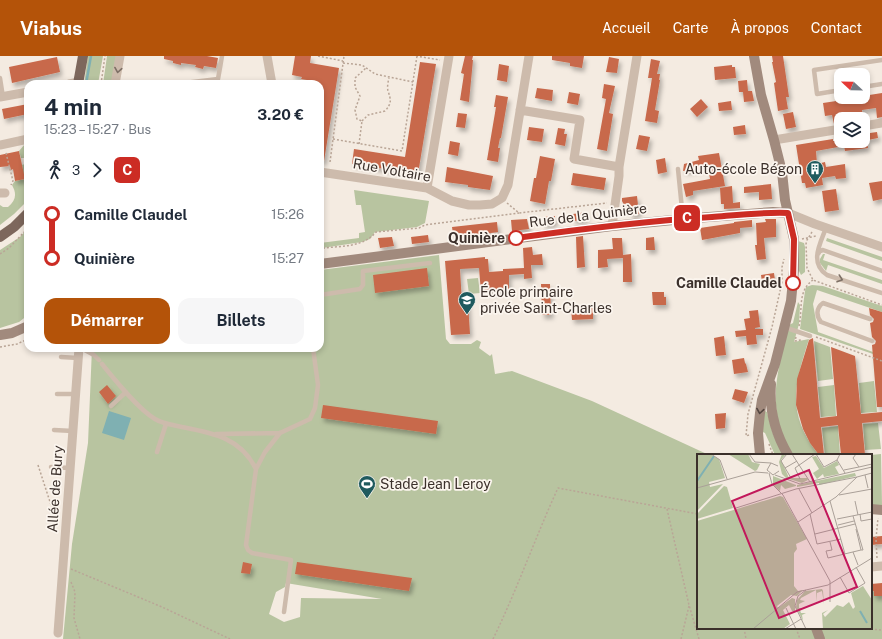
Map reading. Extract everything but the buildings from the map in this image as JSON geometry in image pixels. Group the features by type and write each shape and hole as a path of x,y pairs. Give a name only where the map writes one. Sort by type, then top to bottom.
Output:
{"main road":[{"path":"76,80 83,56"},
{"path":"0,237 14,227 24,217"}],"street":[{"path":"116,80 120,56"},
{"path":"502,198 508,185 529,56"},
{"path":"612,226 619,167 637,56"},
{"path":"754,56 761,95 782,172 788,213 794,239 794,270 790,301 775,364 771,391 772,412 778,438 787,454"},
{"path":"268,57 271,80"},
{"path":"427,188 446,58"},
{"path":"2,97 24,93"},
{"path":"520,110 580,120 574,159 619,167"},
{"path":"870,125 882,123"},
{"path":"774,140 834,131"},
{"path":"3,147 24,140"},
{"name":"Rue Voltaire","path":"324,173 427,188 452,201 469,205 492,204 502,198"},
{"name":"Rue de la Quinière","path":"324,263 612,226 772,212 788,213"},
{"path":"788,213 882,247"},
{"path":"0,335 12,333 24,328"},
{"name":"Allée de Bury","path":"58,633 79,352"},
{"path":"760,454 755,433 762,400 775,364"},
{"path":"816,629 820,639"}],"lane":[{"path":"218,80 222,56"},
{"path":"834,91 817,94 814,70 882,60"},
{"path":"0,80 2,97"},
{"path":"870,86 882,84"},
{"path":"678,169 683,219"},
{"path":"826,228 818,254 818,265 821,270 827,275 882,293"},
{"path":"818,254 820,250 823,250 882,271"},
{"path":"324,294 360,290 363,284 363,271 430,263"},
{"path":"870,319 823,303 819,306 818,318 821,322 872,341"},
{"path":"784,327 810,336"},
{"path":"88,352 94,355 126,392 150,416 166,424 213,434 234,442 251,460 256,469"},
{"path":"284,612 291,560 252,554 246,545 256,469 265,452 280,434 310,419 315,408 318,385 314,352"},
{"path":"60,358 78,358"},
{"path":"111,406 126,392"},
{"path":"57,394 75,394"},
{"path":"157,452 166,424"},
{"path":"54,430 73,431"},
{"path":"213,434 280,434"},
{"path":"51,466 70,468"}],"path":[{"path":"102,80 105,56"},
{"path":"318,56 362,65 375,74 413,82"},
{"path":"330,162 344,56"},
{"path":"333,139 402,151 417,56 446,58"},
{"path":"362,121 357,119 355,110 360,96 355,87 355,78 366,68"},
{"path":"359,144 362,121 368,115 385,111 390,106 391,97 387,89 389,77"},
{"path":"3,147 13,181 5,191"},
{"path":"502,198 519,214"},
{"path":"324,248 362,243 371,239 376,232 419,228 425,225 615,202"},
{"path":"0,254 10,248 24,232"},
{"path":"798,239 805,239 815,236 820,238"},
{"path":"755,433 746,436 748,414 772,327 782,282 782,267 786,253"},
{"path":"802,340 795,341 798,332 804,289 812,280"},
{"path":"810,336 882,360"},
{"path":"0,347 17,344 24,341"},
{"path":"38,465 52,508 65,537"},
{"path":"493,639 541,524 558,488 697,514"},
{"path":"667,509 689,605 699,639"},
{"path":"877,510 877,567"},
{"path":"63,566 75,592 74,618 80,639"},
{"path":"63,566 162,606 230,639"},
{"path":"681,639 689,605"},
{"path":"744,629 746,639"},
{"path":"796,629 800,639"},
{"path":"870,629 882,630"}],"green space":[{"path":"88,56 103,56 99,80 85,80"},
{"path":"107,56 118,56 114,80 104,80"},
{"path":"24,145 24,158 21,158 19,151"},
{"path":"24,164 24,179 22,165"},
{"path":"24,179 24,204 0,225 0,205 3,207 8,207 13,202 15,191 12,185 15,181"},
{"path":"354,190 429,201 425,223 417,227 375,232 370,239 362,242 324,248 324,242 359,238 359,233 365,232 361,205 356,205"},
{"path":"24,232 24,318 19,322 0,328 0,250 20,237"},
{"path":"827,238 882,257 882,261 826,241"},
{"path":"798,241 804,243 805,247 805,272 801,275 799,271"},
{"path":"823,254 825,254 823,260 882,280 882,284 828,265 826,271 820,263 820,259"},
{"path":"439,255 446,339 450,344 471,344 477,340 481,342 479,348 490,356 492,354 495,374 512,371 592,401 707,454 697,454 697,629 872,629 872,592 874,591 874,596 882,596 882,639 63,639 72,544 88,443 92,352 324,352 324,269","holes":["286,583 382,599 301,598 300,617 284,622 269,614 276,592 285,587"]},
{"path":"478,278 480,293 469,294 467,279"},
{"path":"812,285 823,286 882,306 882,312 817,290 813,304 818,332 873,352 873,354 800,329 806,287"},
{"path":"798,302 800,305 799,324 794,342 809,339 797,386 797,413 801,426 808,440 818,454 792,454 778,422 776,391 778,375 789,325 793,323"},
{"path":"814,341 830,347 833,379 818,381"},
{"path":"874,381 877,412 861,413 859,383"},
{"path":"834,385 836,416 821,417 818,387"},
{"path":"765,411 767,412 773,434 783,454 775,454 765,433 761,431 763,413"},
{"path":"878,423 881,449 865,450 863,424"},
{"path":"838,426 840,454 825,454 822,428"},
{"path":"881,454 882,505 872,505 872,455"}],"water":[{"path":"109,411 131,418 124,440 102,433"}],"waterway":[{"path":"87,80 91,56"}],"bus line":[{"name":"C","path":"516,238 683,219 772,212 788,213 794,239 793,283"}],"place":[{"name":"Auto-école Bégon","path":"815,184"},
{"name":"Quinière","path":"516,238"},
{"name":"Camille Claudel","path":"793,283"},
{"name":"École primaire privée Saint-Charles","path":"467,315"},
{"name":"Stade Jean Leroy","path":"367,499"}]}
